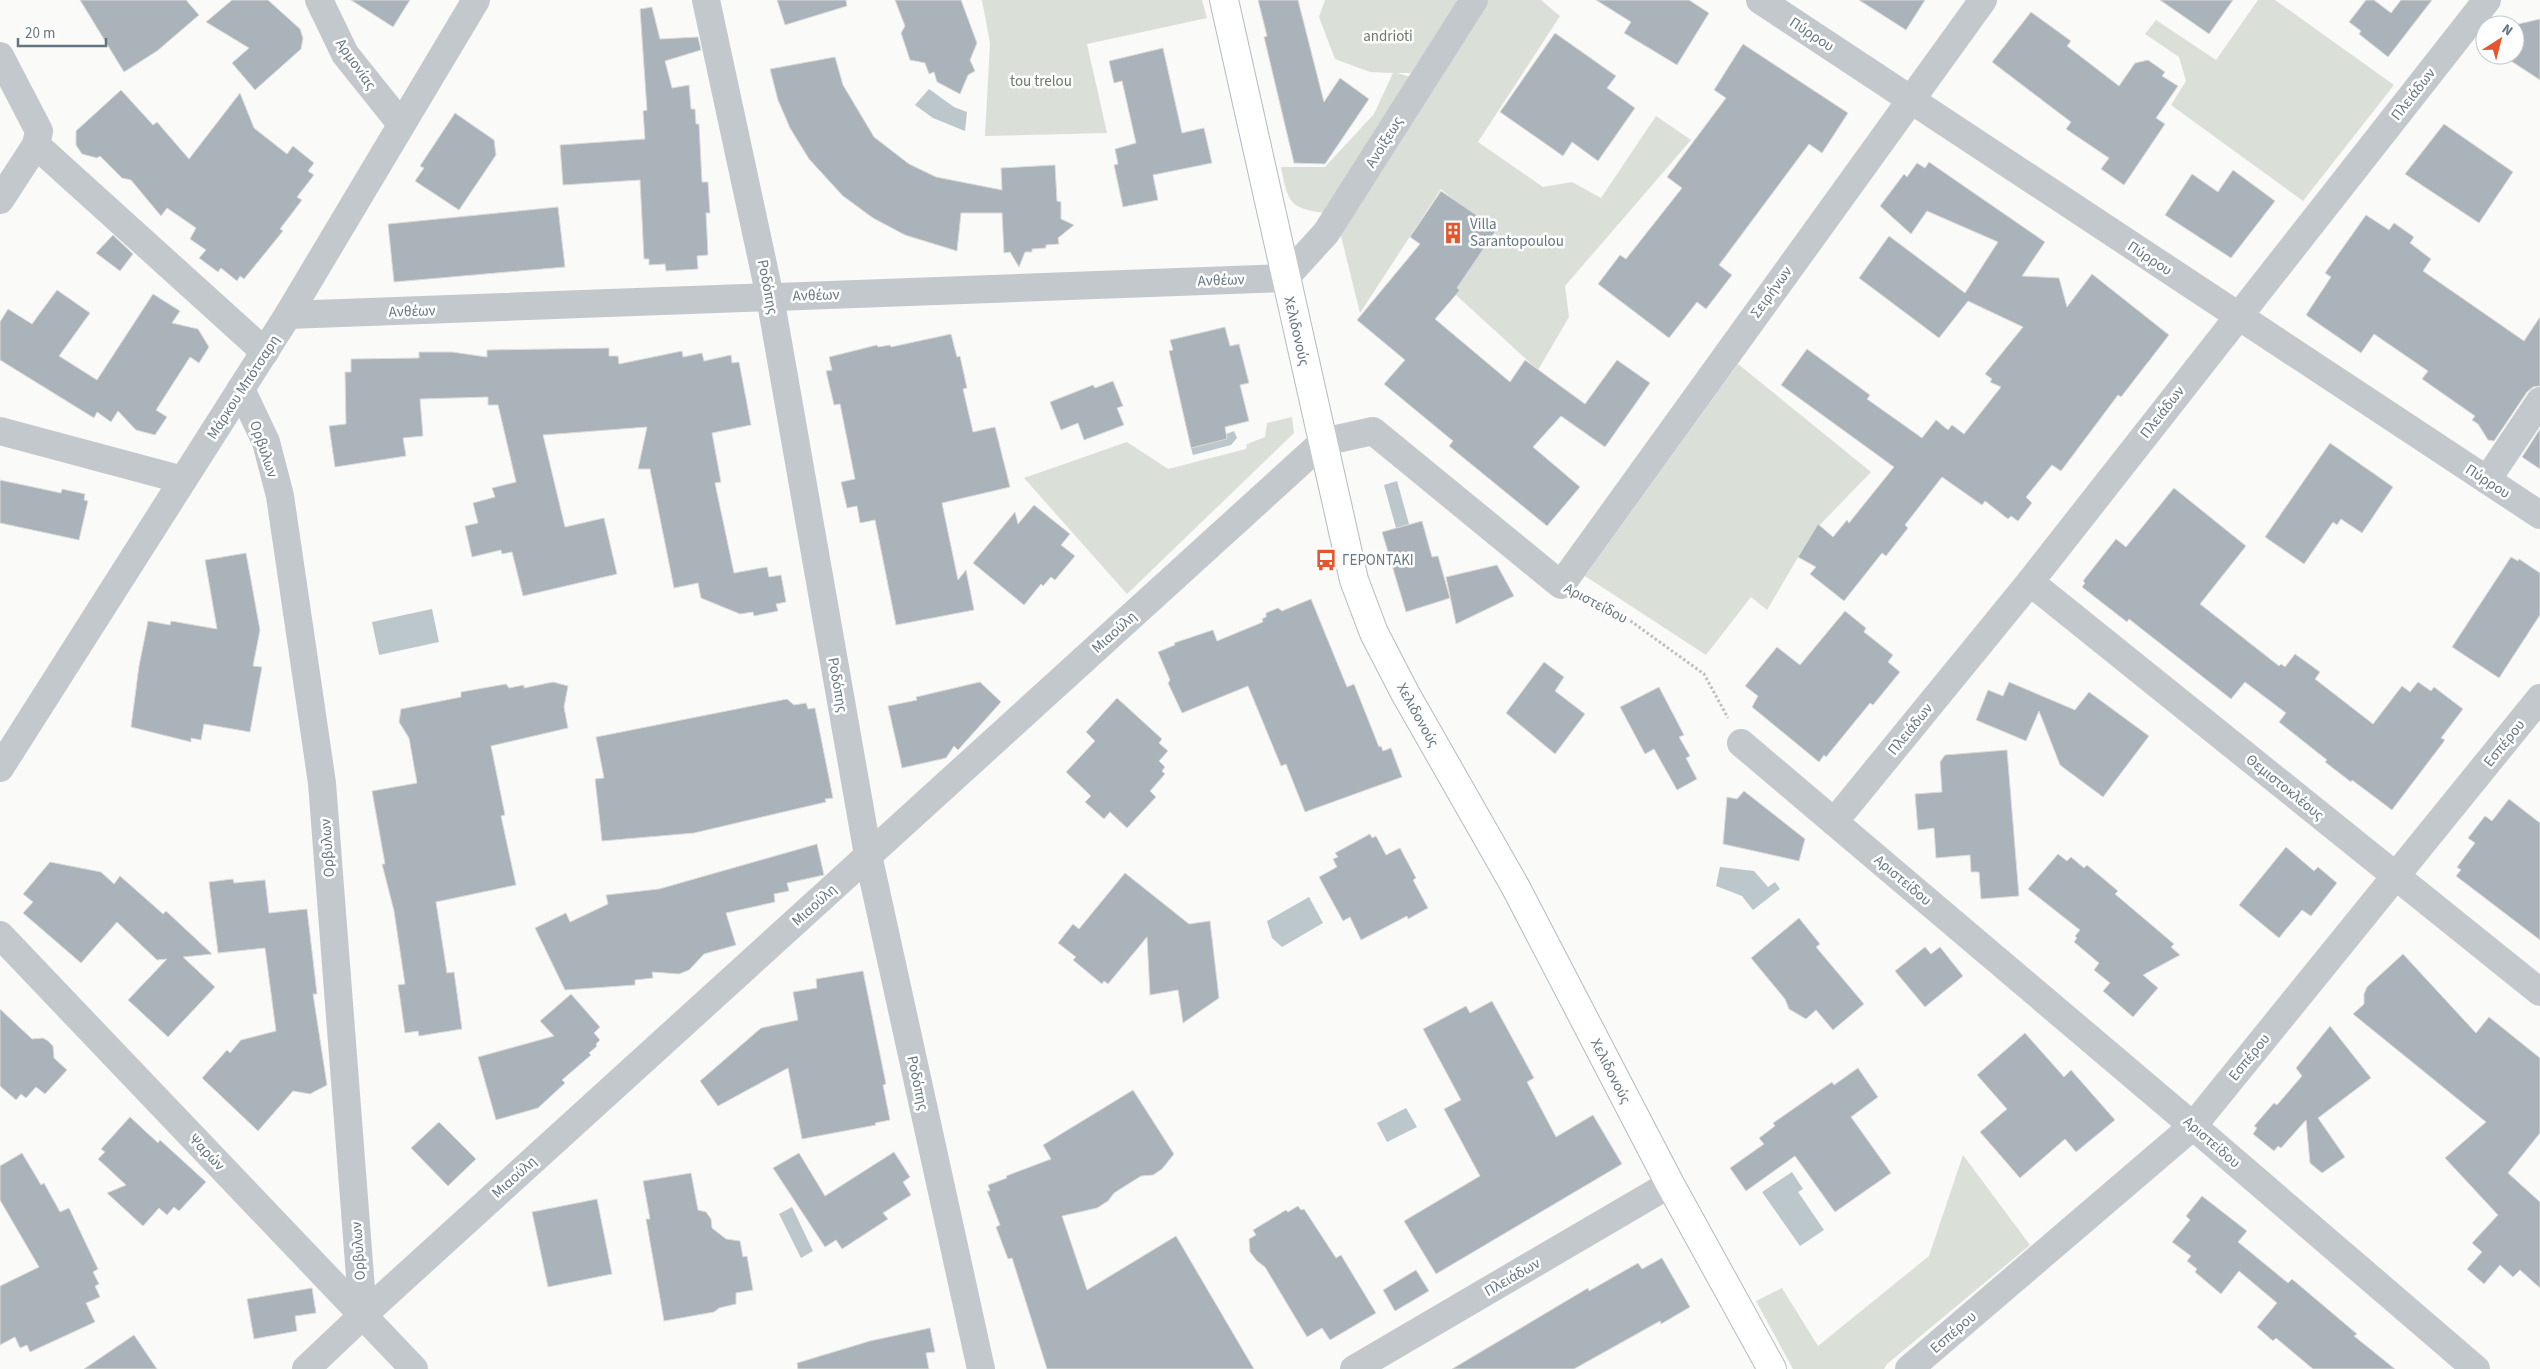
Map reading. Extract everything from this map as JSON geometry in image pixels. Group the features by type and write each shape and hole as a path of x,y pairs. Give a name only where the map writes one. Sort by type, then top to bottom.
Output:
{"street":[{"name":"Αρμονίας","path":"319,0 345,54 400,124"},
{"name":"Μάρκου Μπότσαρη","path":"0,768 288,315 400,124 476,0"},
{"name":"Ροδόπης","path":"706,0 770,297 868,856 981,1369"},
{"name":"Χελιδονούς","path":"1224,0 1354,580 1374,633 1405,693 1514,886 1670,1184 1772,1369"},
{"name":"Ανοίξεως","path":"1285,278 1326,233 1474,0"},
{"name":"Πύρρου","path":"1760,0 2540,515"},
{"name":"Σειρήνων","path":"1561,585 1983,0"},
{"name":"Πλειάδων","path":"1834,822 2030,582 2487,0"},
{"path":"0,56 39,131 36,145 0,200"},
{"path":"36,145 265,352"},
{"name":"Ανθέων","path":"288,315 1285,278"},
{"name":"Ορβυλων","path":"241,389 266,442 280,496 322,783 363,1315"},
{"path":"2487,480 2540,401"},
{"name":"Αριστείδου","path":"1323,442 1373,430 1561,585"},
{"path":"0,431 183,480"},
{"name":"Μιαούλη","path":"306,1369 363,1315 1323,442"},
{"name":"Θεμιστοκλέους","path":"2030,582 2540,992"},
{"name":"Εσπέρου","path":"1909,1369 2193,1126 2397,877 2540,698"},
{"name":"Αριστείδου","path":"1741,743 2476,1369"},
{"name":"Ψαρών","path":"0,936 414,1369"},
{"name":"Πλειάδων","path":"1354,1369 1670,1184"}],"path":[{"name":"Αριστείδου","path":"1561,585 1632,622 1704,674 1741,743"}],"green space":[{"name":"tou trelou","path":"982,0 1202,0 1207,18 1087,44 1107,133 985,136 990,43"},
{"name":"andrioti","path":"1325,0 1458,0 1411,73 1397,73 1414,78 1326,213 1304,209 1292,202 1286,188 1281,167 1325,167 1374,114 1393,73 1370,72 1335,59 1319,17"},
{"path":"1484,0 1541,0 1560,16 1478,142 1543,187 1572,182 1601,198 1656,116 1691,140 1565,286 1569,317 1538,370 1456,295 1464,252 1500,238 1441,189 1360,313 1340,232"},
{"path":"2258,0 2275,0 2394,85 2303,201 2171,105 2186,81 2179,57 2145,34 2156,20 2216,60"},
{"path":"1738,364 1871,472 1813,532 1767,610 1751,597 1706,655 1585,576"},
{"path":"1292,417 1294,433 1127,594 1024,478 1127,442 1168,469 1246,449 1247,444 1265,437 1267,423"},
{"path":"1963,1155 2030,1245 1887,1364 1884,1369 1793,1369 1756,1301 1782,1288 1818,1346 1929,1256"}],"shaded area":[{"path":"929,89 954,107 967,112 965,131 933,118 915,105"},
{"path":"1234,431 1237,438 1231,445 1193,455 1191,448"},
{"path":"1397,481 1409,524 1396,528 1384,485"},
{"path":"432,609 439,642 379,655 372,622"},
{"path":"1720,867 1754,871 1768,887 1775,882 1780,889 1753,910 1742,896 1716,886"},
{"path":"1309,897 1323,923 1282,947 1272,938 1267,921"},
{"path":"1406,1108 1417,1127 1387,1142 1377,1123"},
{"path":"1792,1172 1803,1189 1798,1192 1824,1230 1800,1246 1762,1192"},
{"path":"792,1207 813,1251 801,1258 779,1214"}],"building":[{"path":"80,0 186,0 199,15 157,51 124,72"},
{"path":"232,0 268,0 300,29 303,38 301,49 255,90 232,63 249,48 206,22"},
{"path":"351,0 410,0 393,27"},
{"path":"777,0 846,0 847,6 785,25"},
{"path":"895,0 961,0 977,43 970,60 975,71 968,75 960,94 937,82 934,72 929,74 925,63 910,60 901,33 905,26"},
{"path":"1258,0 1298,0 1324,102 1340,78 1369,99 1325,164 1294,163 1264,37 1267,36"},
{"path":"1596,0 1689,0 1709,13 1677,65 1624,33 1631,22"},
{"path":"1859,0 1925,0 1906,30"},
{"path":"2160,0 2233,0 2209,34"},
{"path":"2366,0 2374,0 2391,13 2401,0 2432,0 2388,57 2359,34 2361,31 2349,22"},
{"path":"652,7 660,39 698,37 701,50 665,61 672,88 689,85 691,109 695,109 696,124 699,124 702,182 708,182 710,213 706,213 708,255 697,256 698,269 666,271 665,264 649,265 649,259 644,259 640,180 563,185 560,145 645,139 643,111 647,110 640,9"},
{"path":"2031,12 2071,41 2067,46 2119,86 2135,63 2148,60 2165,72 2162,76 2178,86 2156,118 2165,124 2124,185 2101,169 2109,158 2066,129 2071,122 1992,62"},
{"path":"2540,19 2540,80 2517,65 2525,65 2525,22"},
{"path":"1555,33 1616,76 1607,88 1635,108 1598,161 1572,142 1563,156 1500,112"},
{"path":"1743,44 1848,113 1822,153 1809,144 1719,265 1732,275 1706,309 1697,302 1669,338 1598,284 1620,255 1626,259 1682,188 1667,177 1726,98 1714,90"},
{"path":"1163,48 1182,133 1204,128 1212,163 1153,175 1158,200 1123,207 1114,165 1118,164 1115,149 1136,143 1122,81 1114,83 1109,61"},
{"path":"835,57 843,85 874,137 909,164 936,177 1002,190 1001,168 1055,165 1057,201 1061,202 1061,219 1074,225 1058,238 1059,244 1046,245 1046,248 1032,249 1032,252 1025,252 1019,267 1010,252 1004,253 1002,213 961,213 957,251 905,235 873,218 843,196 809,159 790,128 778,100 770,69"},
{"path":"121,90 153,125 157,122 189,159 240,93 254,128 287,154 293,146 314,163 308,171 314,175 297,197 302,200 280,229 283,231 244,279 240,276 237,281 221,268 218,272 199,258 206,250 190,239 196,228 167,208 161,216 131,180 122,178 100,156 97,158 82,154 76,145 76,131"},
{"path":"455,113 494,140 496,155 459,210 415,181 424,168 420,166"},
{"path":"2444,124 2513,172 2479,223 2405,174"},
{"path":"1929,162 2045,242 2022,276 2059,278 2067,307 2092,274 2169,335 2121,397 2118,395 2061,471 2052,465 2026,497 2032,503 2018,521 2011,516 2008,519 1985,501 1982,505 1942,477 1905,525 1908,528 1886,556 1882,553 1844,601 1810,574 1816,567 1798,557 1818,524 1833,537 1847,520 1849,523 1894,467 1781,385 1807,349 1870,395 1867,399 1922,438 1936,420 1948,430 1952,425 1964,434 2001,387 1990,382 1992,379 1985,374 2023,327 1968,301 1939,338 1859,278 1889,236 1965,293 1998,242 1927,211 1911,234 1880,206 1904,174 1907,177 1917,163 1925,168"},
{"path":"2233,170 2275,201 2231,258 2165,215 2192,174 2218,192"},
{"path":"1441,191 1497,229 1457,288 1460,290 1435,319 1510,382 1525,360 1585,404 1617,360 1650,383 1605,447 1561,416 1533,447 1580,487 1547,526 1449,446 1453,441 1384,384 1405,360 1357,320 1420,244 1410,237"},
{"path":"558,207 565,267 394,282 388,224"},
{"path":"2366,215 2389,230 2394,223 2414,237 2410,243 2431,259 2423,271 2524,341 2540,317 2540,386 2533,387 2527,392 2494,441 2488,440 2478,424 2472,420 2475,416 2422,379 2428,371 2374,334 2361,353 2306,315 2331,277 2325,273"},
{"path":"113,235 133,254 120,271 96,253"},
{"path":"57,290 90,313 59,356 97,380 153,294 180,311 172,323 198,329 209,347 199,363 190,357 156,410 167,417 155,435 136,430 118,411 111,422 97,412 94,418 0,360 0,322 8,309 32,324"},
{"path":"1225,327 1230,346 1239,344 1249,383 1240,385 1249,421 1225,427 1227,439 1191,448 1169,351 1173,350 1170,340"},
{"path":"951,334 957,357 960,356 967,388 963,389 973,432 995,427 1010,487 942,503 958,580 966,570 974,610 896,625 875,520 860,523 857,506 847,508 841,482 855,479 840,404 834,405 826,371 832,370 829,357 877,345 878,347 890,345 891,347"},
{"path":"609,348 609,356 618,356 619,364 682,351 683,357 702,353 704,361 731,355 732,363 739,362 751,425 712,433 721,482 715,483 734,573 767,567 769,577 781,575 786,602 776,604 778,611 754,616 753,612 740,614 701,598 698,583 674,588 650,469 638,469 647,427 543,435 565,527 604,518 617,574 523,596 512,552 502,554 501,550 472,557 465,526 478,523 473,503 495,497 492,488 516,482 498,405 488,405 488,397 420,399 423,436 403,438 406,456 335,467 329,426 346,424 345,372 351,372 351,359 419,358 419,352 452,352 487,357 487,350"},
{"path":"1113,381 1123,406 1117,408 1124,425 1084,440 1078,423 1061,430 1050,402 1093,385 1095,388"},
{"path":"2540,429 2540,469 2522,457"},
{"path":"2330,443 2393,487 2362,533 2341,519 2337,525 2333,522 2304,564 2265,537"},
{"path":"0,480 61,493 62,489 85,494 84,500 88,501 79,540 0,523"},
{"path":"2174,488 2246,546 2200,604 2279,666 2281,664 2285,667 2295,654 2320,672 2315,679 2373,724 2402,686 2410,692 2418,682 2431,691 2434,687 2463,709 2441,738 2445,740 2392,810 2325,762 2327,760 2279,722 2286,713 2245,682 2231,699 2129,619 2127,622 2082,587 2085,583 2083,581 2116,539 2126,547"},
{"path":"1034,505 1070,534 1061,545 1075,556 1055,580 1051,577 1043,586 1041,584 1024,605 973,563 1015,512 1018,524"},
{"path":"1422,521 1432,557 1438,556 1450,598 1406,612 1382,532"},
{"path":"246,553 260,630 253,666 262,667 250,732 204,724 201,740 191,738 191,742 131,727 139,666 148,621 170,625 171,621 217,629 205,560"},
{"path":"2511,557 2518,561 2519,559 2540,573 2540,615 2499,678 2452,647"},
{"path":"1497,565 1514,596 1456,624 1446,577"},
{"path":"1311,599 1347,687 1354,684 1379,747 1381,746 1383,751 1391,748 1402,777 1305,812 1286,764 1281,766 1248,686 1182,713 1168,683 1170,680 1158,652 1175,645 1174,643 1213,630 1217,641 1263,622 1262,619 1266,617 1266,613 1278,608 1282,611"},
{"path":"1845,611 1866,628 1864,632 1893,655 1888,662 1900,672 1873,705 1870,703 1826,757 1824,755 1819,762 1752,707 1758,696 1745,686 1777,647 1800,665"},
{"path":"1544,662 1564,677 1555,691 1585,714 1555,754 1506,713"},
{"path":"553,682 568,686 564,707 568,728 491,746 505,815 501,816 516,885 436,902 447,973 454,972 462,1029 419,1036 418,1031 405,1033 398,985 405,984 394,911 382,864 385,864 372,791 417,783 409,738 399,722 401,709 461,697 461,692 506,684 509,688 524,685 524,688"},
{"path":"980,682 1001,702 958,750 954,746 946,758 902,768 888,706 917,700 916,697"},
{"path":"2009,682 2075,710 2089,692 2149,736 2103,797 2060,765 2039,711 2026,741 1976,720 1988,690 2003,696"},
{"path":"1659,687 1684,735 1679,737 1690,756 1686,758 1697,779 1677,790 1654,749 1645,754 1620,707"},
{"path":"1117,698 1162,739 1159,743 1168,751 1159,761 1165,767 1162,771 1165,774 1150,791 1156,797 1127,828 1110,812 1104,819 1085,802 1091,796 1066,772 1095,741 1086,732"},
{"path":"787,699 794,705 806,703 808,709 815,708 833,798 825,799 826,802 694,833 602,841 595,779 604,778 596,737"},
{"path":"2007,750 2019,896 1981,899 1979,872 1971,872 1970,855 1936,858 1934,828 1918,830 1915,794 1942,792 1940,762 1945,755"},
{"path":"1744,791 1805,839 1799,861 1723,844 1727,797 1737,799"},
{"path":"2509,799 2540,823 2540,940 2456,876 2461,870 2457,867 2475,843 2468,838 2485,816 2492,821"},
{"path":"1370,834 1372,838 1376,836 1386,855 1400,848 1416,878 1413,880 1428,908 1408,919 1407,916 1361,940 1350,917 1343,921 1319,877 1337,867 1333,859 1338,857 1335,853"},
{"path":"817,844 824,875 787,883 789,891 774,894 775,902 726,913 736,945 704,954 689,970 679,974 652,972 653,978 635,980 635,985 565,990 535,928 566,913 570,922 608,904 606,895 659,889"},
{"path":"2286,847 2314,871 2318,867 2337,883 2311,916 2302,910 2279,938 2239,905"},
{"path":"2058,854 2067,861 2071,857 2084,868 2087,865 2118,891 2115,894 2174,944 2171,947 2180,955 2143,975 2158,988 2133,1017 2103,991 2110,983 2094,970 2099,963 2074,942 2077,938 2075,936 2080,930 2028,889"},
{"path":"50,862 101,872 114,884 120,876 163,914 166,911 212,954 183,957 215,987 168,1037 128,1000 167,959 157,960 117,922 81,963 23,913 33,902 23,894"},
{"path":"1125,873 1189,924 1210,921 1219,998 1183,1023 1178,990 1150,995 1147,937 1108,984 1104,981 1102,984 1073,960 1076,957 1058,943 1073,924 1079,929"},
{"path":"233,879 234,883 265,880 269,913 307,909 317,994 313,994 327,1085 310,1094 293,1091 258,1131 202,1078 227,1050 230,1053 241,1040 276,1031 265,948 218,953 209,882"},
{"path":"1799,918 1820,944 1816,947 1864,1004 1833,1030 1816,1010 1806,1019 1789,1009 1785,999 1751,958"},
{"path":"1925,947 1931,954 1940,947 1963,976 1925,1007 1895,971"},
{"path":"2403,954 2476,1033 2489,1017 2540,1058 2540,1133 2508,1173 2540,1202 2540,1288 2520,1270 2513,1277 2500,1265 2484,1284 2467,1269 2482,1252 2472,1243 2498,1215 2445,1158 2486,1122 2353,1014 2364,1004 2364,994 2367,987"},
{"path":"863,971 886,1084 883,1085 890,1120 875,1123 876,1125 802,1139 788,1068 718,1106 700,1081 761,1028 798,1020 793,992 817,988 816,979"},
{"path":"571,994 600,1027 594,1033 600,1040 596,1044 597,1046 589,1053 591,1055 562,1080 565,1083 538,1108 496,1120 478,1057 554,1036 540,1021"},
{"path":"1492,1001 1534,1078 1527,1082 1556,1137 1593,1115 1622,1164 1436,1274 1404,1221 1480,1176 1444,1109 1461,1100 1423,1029 1466,1006 1470,1013"},
{"path":"0,1009 32,1039 43,1038 48,1041 53,1046 54,1058 67,1070 45,1094 36,1087 26,1098 21,1094 16,1100 0,1086"},
{"path":"2330,1026 2371,1078 2318,1118 2345,1157 2322,1173 2310,1163 2306,1120 2281,1148 2278,1146 2274,1151 2253,1134 2257,1128 2254,1126 2274,1103 2277,1105 2302,1076 2296,1068"},
{"path":"2025,1033 2064,1077 2071,1070 2115,1120 2076,1152 2065,1139 2020,1178 1980,1132 2007,1109 1977,1075"},
{"path":"1858,1068 1878,1097 1851,1117 1891,1173 1835,1212 1795,1156 1746,1191 1730,1168 1764,1144 1759,1138 1775,1126 1773,1123 1832,1082 1834,1085"},
{"path":"1133,1090 1174,1154 1162,1169 1153,1175 1141,1176 1114,1193 1108,1201 1097,1208 1062,1216 1087,1290 1176,1236 1254,1369 1047,1369 1012,1258 1008,1259 996,1227 1000,1225 987,1191 990,1191 988,1185 1051,1159 1043,1145"},
{"path":"130,1117 158,1143 160,1140 206,1182 179,1211 174,1207 167,1215 159,1208 143,1226 107,1193 126,1185 98,1159 105,1152 101,1149"},
{"path":"439,1122 476,1159 448,1186 411,1148"},
{"path":"894,1152 910,1177 903,1182 911,1195 883,1213 888,1219 842,1249 836,1240 825,1247 773,1168 799,1153 825,1196"},
{"path":"22,1153 41,1185 44,1183 60,1212 69,1208 98,1269 93,1272 99,1284 95,1286 100,1297 86,1303 95,1322 30,1352 27,1345 20,1348 15,1337 0,1345 0,1286 39,1267 0,1200 0,1166"},
{"path":"691,1173 698,1210 706,1212 711,1219 712,1228 726,1239 740,1241 743,1257 747,1256 753,1290 736,1293 736,1304 719,1308 714,1312 664,1321 646,1219 650,1219 643,1181"},
{"path":"2202,1196 2247,1231 2238,1242 2288,1283 2292,1279 2357,1334 2354,1336 2395,1369 2313,1369 2276,1338 2273,1341 2257,1327 2277,1303 2239,1271 2221,1294 2195,1272 2197,1269 2187,1261 2191,1256 2172,1242 2190,1220 2186,1216"},
{"path":"597,1199 612,1274 548,1287 532,1212"},
{"path":"1298,1206 1301,1210 1304,1209 1336,1258 1341,1255 1376,1313 1330,1340 1322,1328 1307,1337 1265,1267 1250,1252 1249,1239 1256,1235 1253,1230 1286,1210 1288,1212"},
{"path":"1662,1258 1690,1307 1661,1324 1660,1321 1574,1369 1452,1369 1588,1288 1589,1291 1638,1263 1642,1269"},
{"path":"1416,1270 1429,1291 1395,1311 1383,1290"},
{"path":"312,1288 316,1313 295,1316 297,1331 254,1339 247,1299"},
{"path":"930,1328 935,1352 926,1353 929,1369 798,1369 797,1363 870,1341"},
{"path":"134,1335 157,1369 84,1369"}],"place":[{"name":"Villa Sarantopoulou","path":"1453,233"},
{"name":"ΓΕΡΟΝΤΑΚΙ","path":"1326,560"}]}
